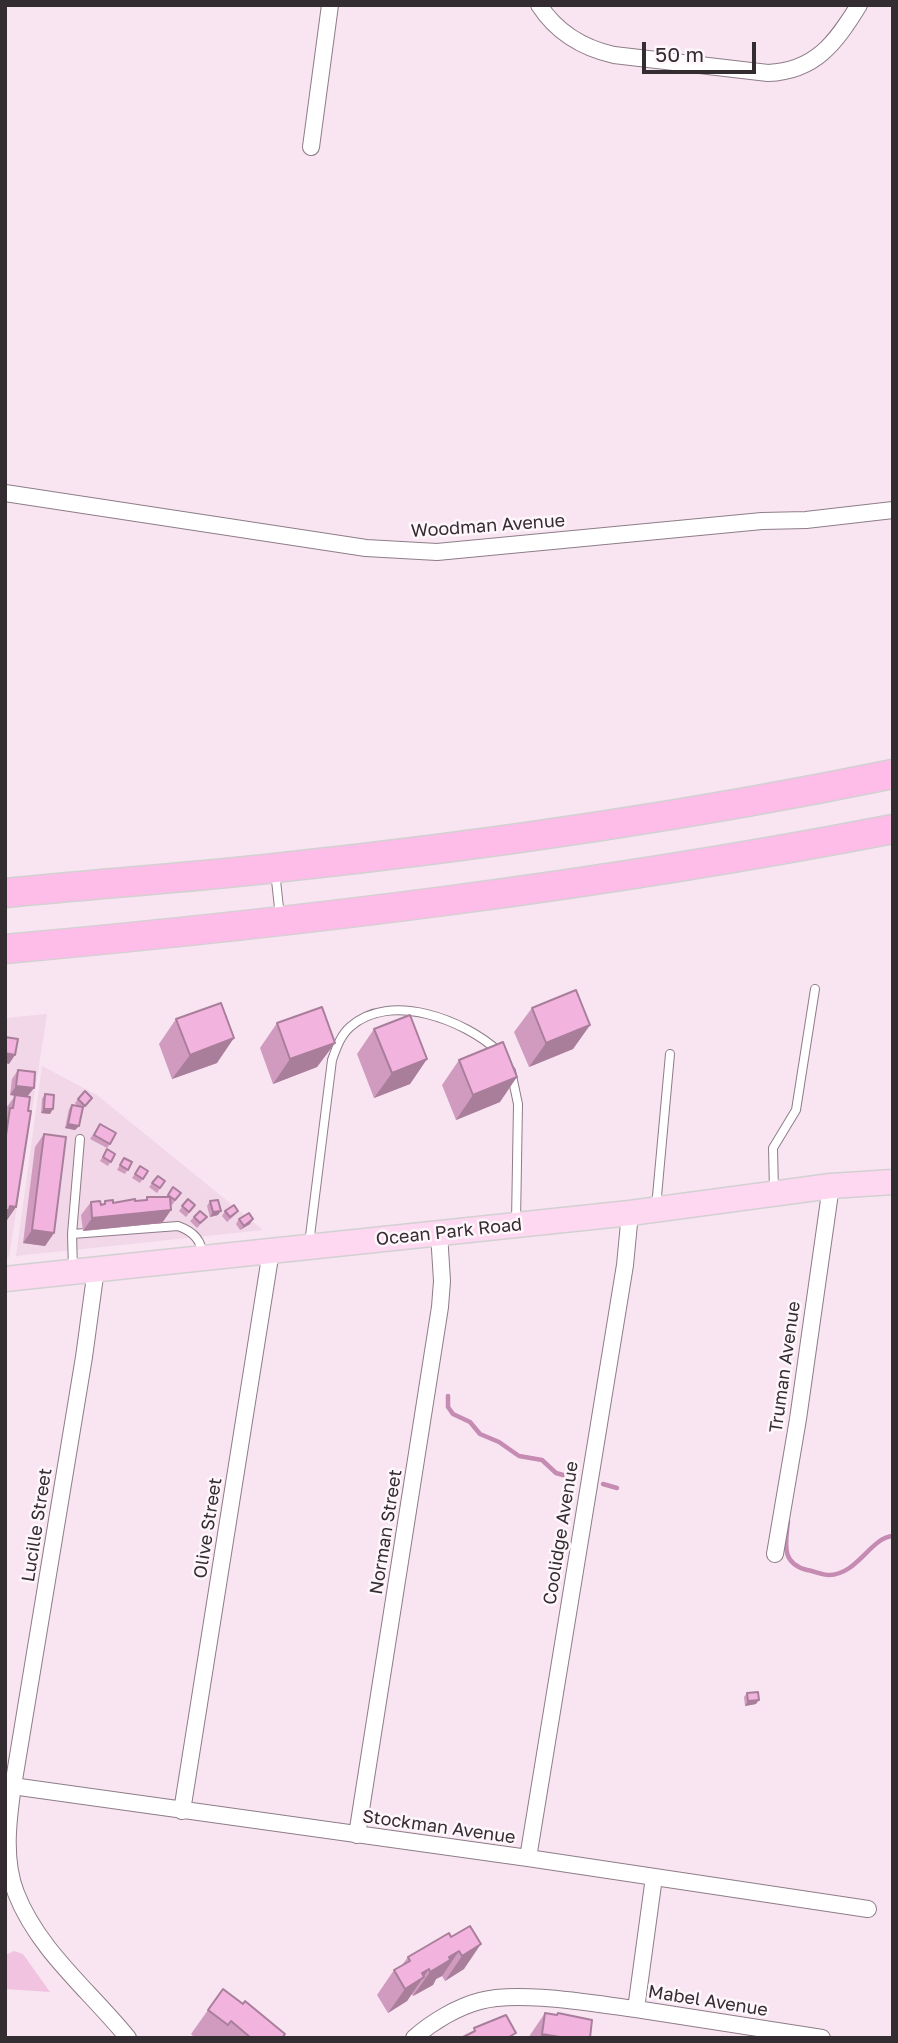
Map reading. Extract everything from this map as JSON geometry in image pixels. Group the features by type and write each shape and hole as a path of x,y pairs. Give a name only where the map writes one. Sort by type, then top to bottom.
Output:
{"highway":[{"path":"5,893 275,868 507,839 632,821 893,774"},
{"path":"5,949 280,922 602,879 893,829"}],"main road":[{"name":"Ocean Park Road","path":"5,1279 630,1213 831,1186 893,1182"}],"street":[{"path":"311,147 330,5"},
{"path":"539,5 551,22 568,36 593,50 614,55 768,73 791,69 822,54 838,39 859,5"},
{"name":"Woodman Avenue","path":"5,493 366,548 411,552 437,552 762,521 806,520 893,510"},
{"name":"Truman Avenue","path":"775,1554 798,1419 831,1186"},
{"name":"Coolidge Avenue","path":"528,1858 625,1265 630,1213"},
{"name":"Norman Street","path":"356,1835 440,1307 442,1281 439,1233"},
{"name":"Olive Street","path":"182,1811 271,1251"},
{"name":"Lucille Street","path":"10,1893 9,1786 85,1357 85,1271"},
{"name":"Stockman Avenue","path":"9,1786 528,1858 867,1909"},
{"name":"Mabel Avenue","path":"654,1877 636,2009 822,2038"},
{"path":"10,1893 43,1940 128,2038"},
{"path":"414,2038 430,2025 458,2011 479,2001 496,1998 516,1996 636,2009"}],"lane":[{"path":"275,868 280,922"},
{"path":"775,1194 773,1148 796,1110 815,989"},
{"path":"309,1247 332,1060 342,1035 350,1027 360,1020 387,1012 425,1013 461,1026 486,1041 506,1060 516,1088 518,1104 516,1225"},
{"path":"656,1210 670,1054"},
{"path":"80,1139 72,1234 85,1271"},
{"path":"72,1234 178,1226 185,1228 199,1241 202,1246 201,1258"}],"shaded area":[{"path":"47,1014 9,1257 5,1258 5,1018"},
{"path":"42,1066 97,1095 263,1230 16,1256"},
{"path":"14,1951 23,1954 50,1992 5,1989 5,1955"}],"building":[{"path":"576,990 590,1025 546,1043 532,1008"},
{"path":"221,1003 234,1038 190,1055 176,1019"},
{"path":"322,1007 335,1043 290,1059 277,1023"},
{"path":"410,1015 427,1059 392,1073 374,1029"},
{"path":"5,1037 18,1039 15,1055 5,1053"},
{"path":"503,1042 517,1077 473,1095 459,1060"},
{"path":"18,1070 35,1072 34,1088 16,1086"},
{"path":"85,1091 92,1098 85,1106 78,1099"},
{"path":"45,1094 54,1095 53,1109 44,1109"},
{"path":"15,1095 30,1097 28,1111 31,1111 16,1207 10,1206 9,1210 5,1210 5,1142 10,1108 13,1108"},
{"path":"72,1105 83,1107 79,1126 68,1124"},
{"path":"100,1124 116,1133 110,1144 94,1135"},
{"path":"44,1134 66,1137 54,1233 32,1230"},
{"path":"107,1149 115,1154 111,1162 103,1157"},
{"path":"124,1158 132,1162 128,1170 120,1165"},
{"path":"140,1166 148,1171 143,1179 135,1174"},
{"path":"158,1176 165,1181 160,1188 152,1183"},
{"path":"173,1187 181,1193 175,1200 168,1195"},
{"path":"147,1197 170,1197 171,1210 92,1218 91,1202 100,1201 101,1205 105,1204 105,1201 113,1200 113,1203 147,1200"},
{"path":"188,1199 195,1205 189,1212 182,1206"},
{"path":"218,1200 221,1211 213,1212 210,1201"},
{"path":"234,1205 238,1211 230,1217 225,1211"},
{"path":"200,1211 207,1217 200,1223 194,1217"},
{"path":"249,1213 253,1219 244,1226 239,1219"},
{"path":"758,1692 759,1700 748,1701 747,1693"},
{"path":"470,1926 481,1944 462,1956 459,1951 430,1972 429,1969 422,1973 424,1977 405,1989 394,1970 410,1961 408,1957 449,1933 451,1937"},
{"path":"223,1989 243,2004 245,2001 285,2034 282,2038 251,2038 231,2021 228,2025 208,2010"},
{"path":"545,2013 592,2020 590,2038 542,2034"},
{"path":"506,2015 516,2033 507,2038 463,2037 475,2031 474,2028"}],"waterway":[{"path":"448,1396 448,1407 453,1414 470,1422 480,1434 499,1442 519,1456 542,1460 556,1473 574,1478"},
{"path":"603,1484 617,1488"},
{"path":"788,1521 786,1544 792,1562 798,1567 826,1575 848,1569 878,1543 893,1536"}]}
